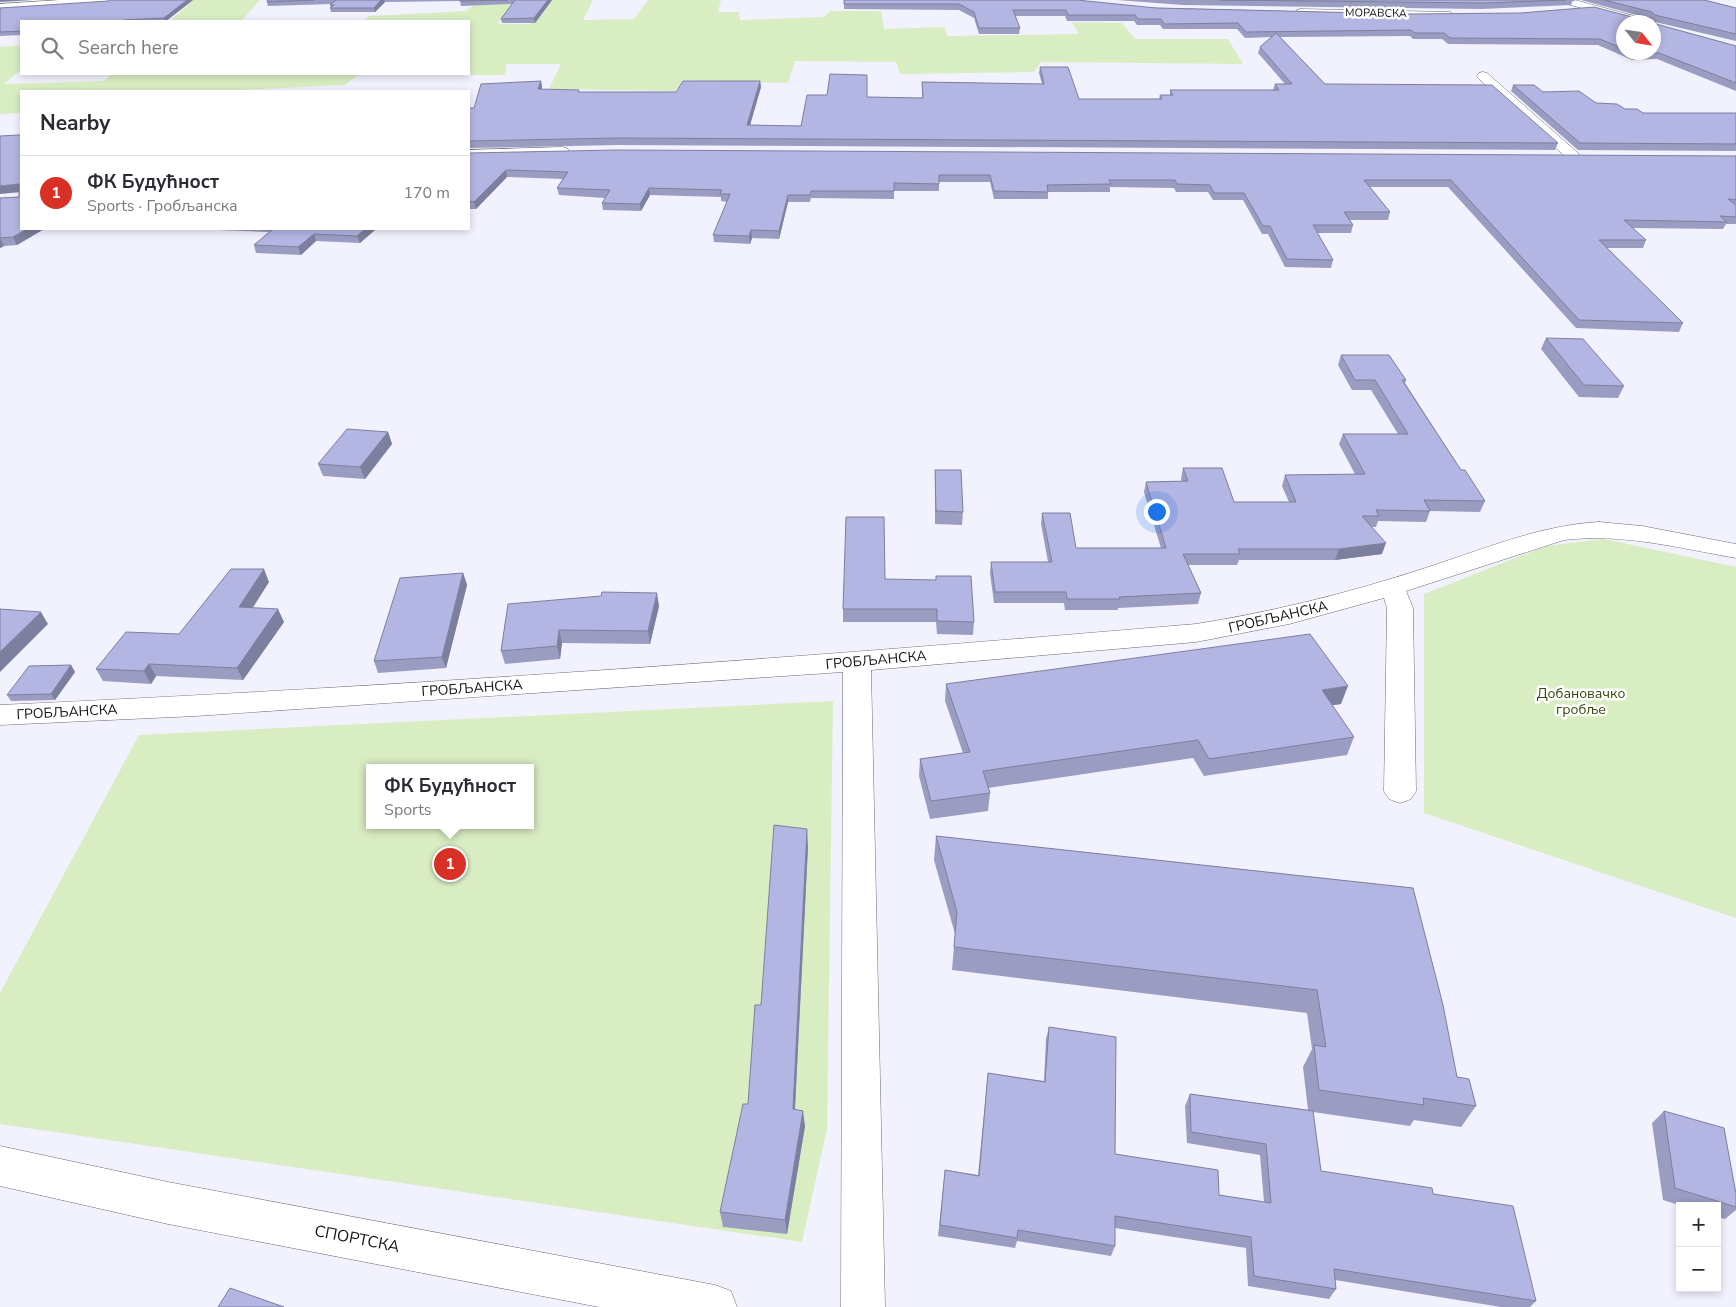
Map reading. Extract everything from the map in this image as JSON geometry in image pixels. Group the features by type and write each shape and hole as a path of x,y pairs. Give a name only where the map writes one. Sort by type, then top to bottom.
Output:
{"street":[{"path":"0,7 109,0"},
{"path":"1564,6 1593,8 1619,15"},
{"name":"МОРАВСКА","path":"1290,11 1459,15"},
{"path":"1483,76 1578,156 1554,156"},
{"path":"470,154 578,151"},
{"name":"ГРОБЉАНСКА","path":"0,714 196,706 857,662 1196,633 1239,627 1316,609 1389,588 1561,533 1611,530 1736,551"},
{"path":"1389,588 1397,597 1400,608 1400,791"},
{"path":"857,662 863,1307"},
{"name":"СПОРТСКА","path":"0,1166 168,1203 715,1307"}],"green space":[{"path":"193,0 260,0 242,20 171,20"},
{"path":"479,0 515,0 498,24 530,24 551,0 593,0 583,20 634,19 648,0 721,0 718,12 739,12 740,20 824,17 830,11 881,11 884,29 944,27 948,36 1079,34 1072,22 1122,23 1135,39 1228,39 1243,64 1041,62 1034,72 900,74 896,62 795,61 788,83 683,80 675,91 549,89 561,64 506,64 505,75 470,75 470,20 365,20 369,16 467,11"},
{"path":"20,45 20,71 4,84 104,81 111,75 358,75 345,85 238,90 20,90 20,113 0,114 0,47"},
{"name":"Добановачко гробље","path":"1604,539 1736,567 1736,918 1424,813 1424,594 1546,546"},
{"path":"833,701 827,1129 802,1242 0,1124 0,993 139,735"}],"building":[{"path":"187,0 164,18 20,20 20,31 0,32 0,8 108,1"},
{"path":"268,0 314,0 267,2"},
{"path":"336,0 381,0 374,8 330,8 334,5 330,5"},
{"path":"460,0 508,0 460,1"},
{"path":"515,0 548,0 534,18 501,19"},
{"path":"844,0 1077,0 1156,8 1410,14 1521,13 1594,7 1625,15 1616,15 1616,46 1600,39 1450,38 1444,33 1415,33 1411,30 1246,32 1238,23 1164,24 1161,19 1138,19 1135,15 1068,15 1066,10 1013,10 1020,28 979,28 974,12 959,4 844,4"},
{"path":"1219,0 1566,0 1484,3"},
{"path":"1604,0 1704,0 1736,8 1736,34 1655,15 1652,12"},
{"path":"1661,25 1736,46 1736,83 1661,54"},
{"path":"1276,33 1325,84 1492,85 1558,143 617,138 470,141 470,108 474,108 481,84 541,81 538,89 579,90 578,92 676,92 683,81 760,81 747,125 801,126 807,95 827,95 830,74 867,75 867,97 923,98 922,82 1044,84 1040,67 1068,67 1079,99 1162,99 1160,95 1173,95 1170,90 1279,90 1275,84 1292,84 1260,47"},
{"path":"1513,85 1534,85 1543,92 1579,91 1596,103 1617,104 1625,109 1637,109 1643,113 1736,113 1736,144 1580,143"},
{"path":"19,135 20,230 25,230 13,237 0,238 0,198 19,197 19,184 0,186 0,136"},
{"path":"617,150 1736,156 1736,200 1728,199 1736,205 1736,217 1720,216 1727,222 1624,220 1646,240 1599,240 1683,323 1579,320 1451,180 1364,180 1390,212 1344,212 1353,225 1313,225 1333,260 1287,259 1270,226 1263,226 1244,193 1214,193 1210,185 1177,184 1175,180 1109,180 1111,184 1047,185 1048,192 994,191 990,175 939,175 939,184 894,183 894,191 811,191 810,195 788,195 779,231 751,230 749,236 713,235 730,194 720,194 722,190 649,188 640,204 602,203 610,190 557,188 568,172 506,170 474,202 470,201 470,153"},
{"path":"272,230 364,230 357,236 314,234 298,247 254,245"},
{"path":"1546,338 1583,339 1624,386 1584,385"},
{"path":"1341,355 1389,355 1406,380 1402,380 1461,470 1465,470 1485,501 1424,500 1430,511 1376,510 1379,516 1362,516 1386,543 1339,549 1238,549 1240,554 1183,554 1201,593 1119,597 1120,599 1067,599 1066,592 995,592 991,562 1052,562 1042,513 1070,513 1076,548 1166,548 1146,482 1188,481 1183,468 1222,468 1234,502 1296,502 1285,475 1365,474 1343,434 1408,434 1375,380 1355,380"},
{"path":"347,429 388,432 360,467 318,464"},
{"path":"935,470 961,470 963,512 936,511"},
{"path":"846,517 884,517 885,579 936,580 936,576 971,576 974,622 937,621 937,609 843,609"},
{"path":"231,569 264,569 239,607 278,609 237,668 149,664 144,671 96,669 126,632 179,634"},
{"path":"463,573 442,657 374,661 400,578"},
{"path":"602,592 657,593 648,631 559,630 557,646 501,651 508,604 601,596"},
{"path":"0,609 41,612 0,652"},
{"path":"1310,634 1348,686 1322,690 1354,737 1209,759 1198,740 983,771 990,793 931,801 920,759 970,752 946,684"},
{"path":"71,665 51,694 7,695 29,666"},
{"path":"774,825 807,829 793,1109 803,1111 785,1220 720,1212 743,1104 748,1104 755,1005 761,1005"},
{"path":"936,836 1413,888 1443,1005 1457,1077 1469,1079 1476,1106 1423,1098 1424,1105 1319,1090 1314,1045 1326,1047 1317,990 954,947 957,912"},
{"path":"1049,1027 1116,1037 1115,1154 1218,1170 1219,1195 1271,1203 1266,1144 1191,1132 1190,1094 1313,1111 1321,1171 1432,1188 1433,1194 1513,1206 1536,1301 1334,1269 1336,1289 1254,1276 1251,1237 1115,1216 1115,1246 1018,1230 1017,1238 940,1225 945,1170 979,1176 988,1073 1045,1082"},
{"path":"1664,1111 1724,1128 1736,1194 1736,1207 1675,1188"},
{"path":"230,1288 284,1307 218,1307"}],"place":[{"name":"ФК Будућност","path":"450,864"}]}
